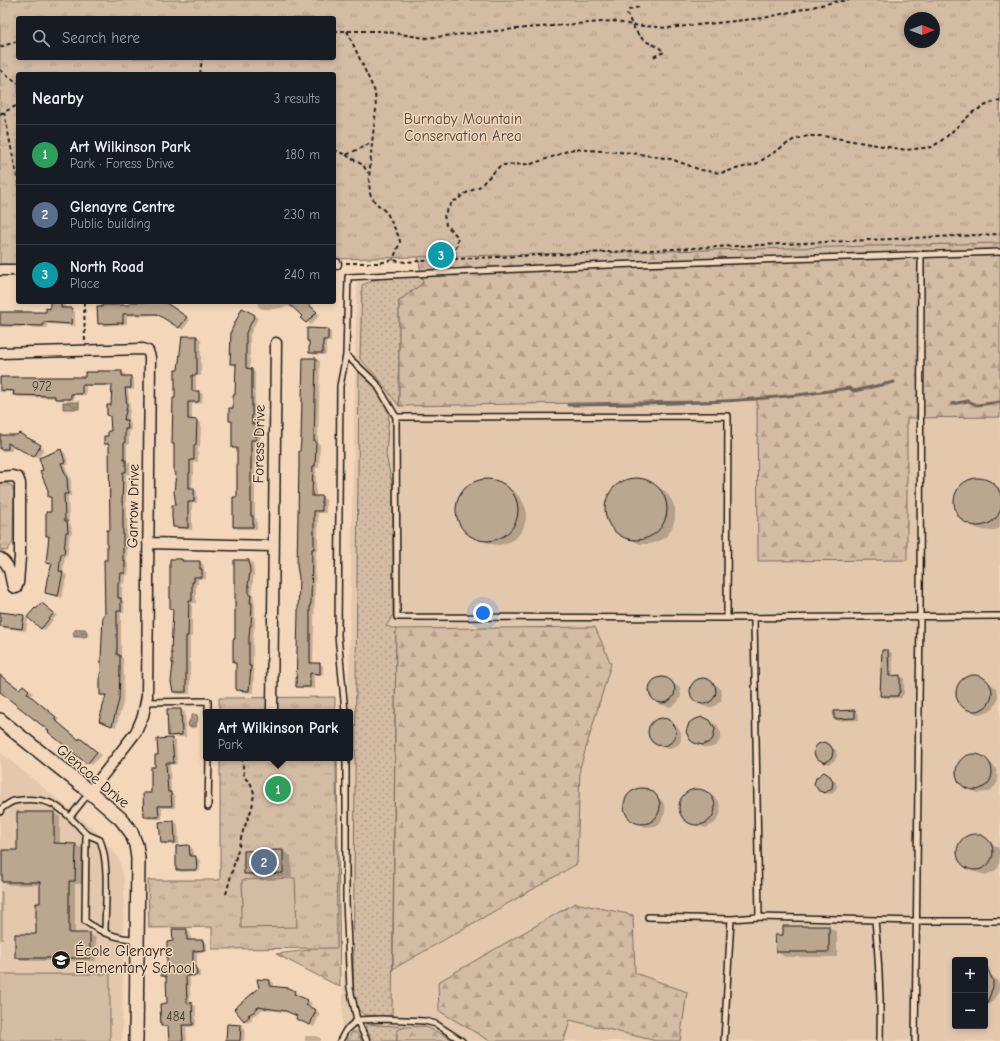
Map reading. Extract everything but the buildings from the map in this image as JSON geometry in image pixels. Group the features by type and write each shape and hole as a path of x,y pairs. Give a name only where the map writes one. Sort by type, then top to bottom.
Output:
{"street":[{"path":"0,270 16,270"},
{"name":"Foress Drive","path":"272,709 276,343"},
{"name":"Garrow Drive","path":"0,353 144,349 148,351 150,356 147,696 143,716 136,732 90,792"},
{"path":"0,477 12,476 18,478 20,483 20,557 18,583 16,588 13,587 9,568 6,562 0,558"},
{"path":"148,543 273,546"},
{"name":"Glencoe Drive","path":"0,720 90,792 121,819 130,832 136,845 138,858 136,1041"}],"lane":[{"path":"345,709 338,620 340,386 346,355 348,277 600,265 1000,252"},
{"path":"915,1041 920,617 921,254"},
{"path":"346,355 376,383 396,417 397,617 754,618 1000,616"},
{"path":"396,417 728,416 727,618"},
{"path":"754,618 759,917"},
{"path":"146,702 208,701 208,709"},
{"path":"208,807 209,761"},
{"path":"346,761 347,910 350,988 357,1020 367,1041"},
{"path":"70,817 90,792"},
{"path":"0,812 1,808 13,801 43,801 59,807 86,834 100,840 104,849 106,862 105,933"},
{"path":"86,834 85,921 94,928 105,933 129,939 137,939"},
{"path":"648,917 731,919 759,917 916,922 1000,922"},
{"path":"724,1041 731,919"},
{"path":"875,920 881,1003 880,1041"},
{"path":"340,1041 346,1030 357,1020 381,1019 425,1021 436,1024 462,1041"}],"path":[{"path":"336,31 382,31 425,38 613,21 632,25 668,28 764,18 834,2 850,0"},
{"path":"639,7 630,10 627,14 632,25 643,39 658,46 664,52 653,57"},
{"path":"347,31 375,92 376,109 369,174 370,194 375,202 387,213 398,233 400,242 393,260"},
{"path":"0,47 16,42"},
{"path":"200,72 202,60"},
{"path":"0,70 16,82"},
{"path":"454,259 458,237 446,225 444,215 453,201 458,200 462,195 479,186 501,165 531,164 574,150 632,153 671,159 701,170 720,173 756,164 793,140 808,136 823,136 906,150 932,147 946,138 973,112 990,103 1000,100"},
{"path":"0,114 16,106"},
{"path":"4,112 16,172"},
{"path":"346,155 372,143"},
{"path":"336,151 364,165 369,174"},
{"path":"336,264 378,263 393,260 405,262 1000,234"},
{"path":"84,304 85,350"},
{"path":"226,894 243,831 252,808 254,793 251,784 244,777 242,761"}],"shaded area":[{"path":"1000,251 1000,1041 342,1041 348,761 353,761 353,709 348,709 357,282"},
{"name":"École Glenayre Elementary School","path":"0,752 95,830 119,858 124,880 122,1041 0,1041"}],"green space":[{"name":"Burnaby Mountain Conservation Area","path":"0,0 1000,0 1000,243 336,259 336,72 16,72 16,267 0,267"},
{"path":"1000,5 1000,417 907,418 907,560 758,561 757,400 399,406 399,301 423,283 418,257 904,45 904,48 940,48 940,39"},
{"path":"422,277 423,283 399,301 399,406 378,378 360,359 362,285 380,278"},
{"path":"359,372 375,387 389,412 386,455 393,488 393,615 386,626 396,629 392,1016 364,1015 357,1008 353,987"},
{"path":"0,483 6,483 12,486 14,491 13,542 7,551 0,550"},
{"path":"595,627 611,664 580,768 577,864 393,969 396,629"},
{"path":"335,697 335,709 219,709 219,698"},
{"path":"220,761 336,761 337,948 212,949 212,927 149,928 148,880 220,880"},
{"path":"328,761 337,761 340,987 276,954 309,950 322,940"},
{"path":"295,878 297,927 241,928 241,906 243,906 242,880"},
{"path":"575,903 633,915 635,973 687,992 680,1041 656,1041 570,1020 564,1041 490,1041 439,1011 438,982"},
{"path":"0,974 110,974 110,1041 0,1041"},
{"path":"367,1024 405,1027 397,1031 397,1041 372,1041 365,1027"},
{"path":"424,1026 454,1041 397,1041 397,1030 405,1027"},
{"path":"352,1032 356,1032 362,1041 347,1041"}],"water":[{"path":"63,402 79,402 79,409 63,409"},
{"path":"76,629 85,629 87,636 74,637 73,633"},
{"path":"193,714 197,715 198,720 195,727 189,727 188,724"}],"waterway":[{"path":"568,405 744,400 849,388 854,391 894,382"},
{"path":"952,404 968,401 977,405 1000,402"}],"place":[{"name":"North Road","path":"441,255"},
{"name":"Art Wilkinson Park","path":"278,789"},
{"name":"Glenayre Centre","path":"264,862"},
{"name":"École Glenayre Elementary School","path":"61,960"}]}
